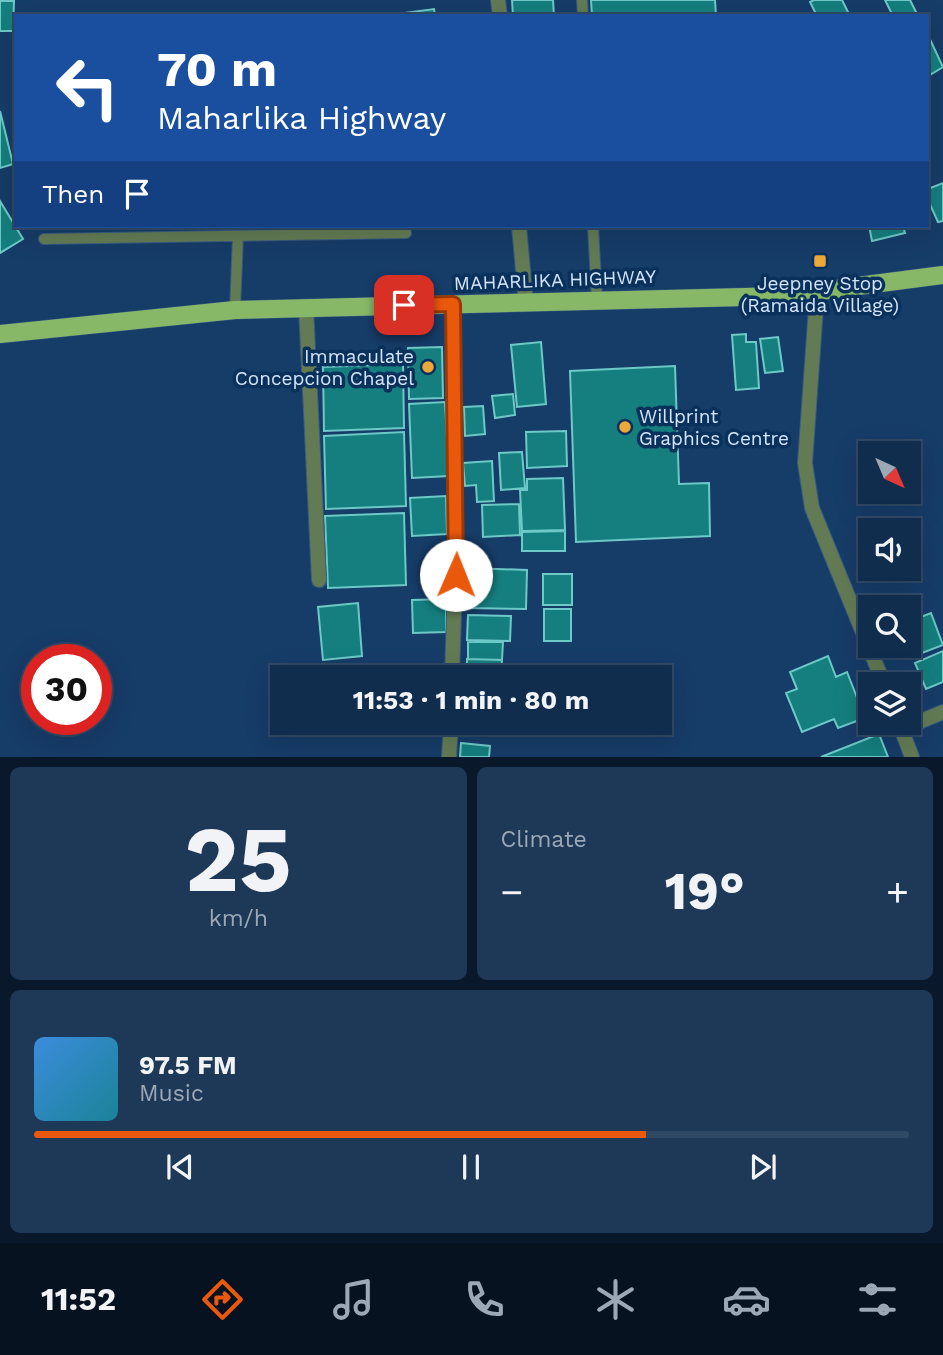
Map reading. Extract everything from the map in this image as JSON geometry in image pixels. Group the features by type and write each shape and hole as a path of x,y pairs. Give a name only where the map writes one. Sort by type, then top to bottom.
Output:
{"main road":[{"name":"MAHARLIKA HIGHWAY","path":"0,334 236,310 817,293 943,275"}],"street":[{"path":"519,228 526,303"},
{"path":"817,293 804,463 812,508 879,672"},
{"path":"452,665 456,550 453,304"},
{"path":"306,307 318,580"},
{"path":"921,719 943,712"},
{"path":"449,757 450,735"},
{"path":"903,735 912,757"}],"lane":[{"path":"593,228 597,300"},
{"path":"44,239 406,233"},
{"path":"236,310 238,236"}],"building":[{"path":"512,0 553,0 554,14 513,14"},
{"path":"591,0 715,0 716,14 592,14"},
{"path":"842,0 849,14 816,14 810,2"},
{"path":"885,0 910,0 917,14 892,14"},
{"path":"0,1 14,1 13,31 0,31"},
{"path":"434,9 435,14 397,14"},
{"path":"929,37 943,67 929,75"},
{"path":"0,111 13,164 0,168"},
{"path":"943,183 943,221 938,222 929,202 929,189"},
{"path":"0,201 23,239 0,253"},
{"path":"869,228 904,228 905,233 872,241"},
{"path":"746,334 746,342 756,342 759,388 736,390 732,335"},
{"path":"778,337 783,371 765,373 760,339"},
{"path":"541,342 546,404 517,407 511,345"},
{"path":"442,347 443,398 409,399 408,348"},
{"path":"403,364 404,428 324,431 323,367"},
{"name":"Willprint Graphics Centre","path":"675,366 679,484 709,483 710,536 576,542 570,371"},
{"path":"513,394 515,415 495,418 492,396"},
{"path":"445,402 449,476 412,478 409,404"},
{"path":"483,406 485,434 465,436 464,407"},
{"path":"566,431 567,466 527,468 526,432"},
{"path":"404,432 406,506 326,509 324,436"},
{"path":"522,452 525,488 501,490 499,453"},
{"path":"492,461 494,501 477,502 476,485 465,486 463,463"},
{"path":"563,478 565,530 522,531 520,490 527,490 527,479"},
{"path":"446,496 447,534 412,536 410,498"},
{"path":"519,504 520,535 483,537 482,505"},
{"path":"404,513 406,585 328,588 325,516"},
{"path":"565,531 565,551 522,551 522,532"},
{"path":"468,568 527,570 526,609 467,608"},
{"path":"543,574 572,574 572,605 543,605"},
{"path":"446,599 446,632 413,633 412,600"},
{"path":"358,603 362,656 323,660 318,607"},
{"path":"544,609 571,609 571,641 544,641"},
{"path":"931,613 943,645 921,653 921,617"},
{"path":"468,615 511,616 510,641 467,640"},
{"path":"468,642 503,642 502,660 468,659"},
{"path":"943,651 943,682 926,689 915,663"},
{"path":"828,656 836,677 847,672 858,700 858,721 838,728 834,719 802,732 786,693 797,689 790,672"},
{"path":"467,659 502,660 502,665 467,665"},
{"path":"879,735 888,757 821,757"},
{"path":"461,743 490,746 489,757 460,757"}],"place":[{"name":"Jeepney Stop (Ramaida Village)","path":"820,261"},
{"name":"Immaculate Concepcion Chapel","path":"428,367"},
{"name":"Willprint Graphics Centre","path":"625,427"}],"route":[{"path":"404,305 453,304 456,575"}]}
